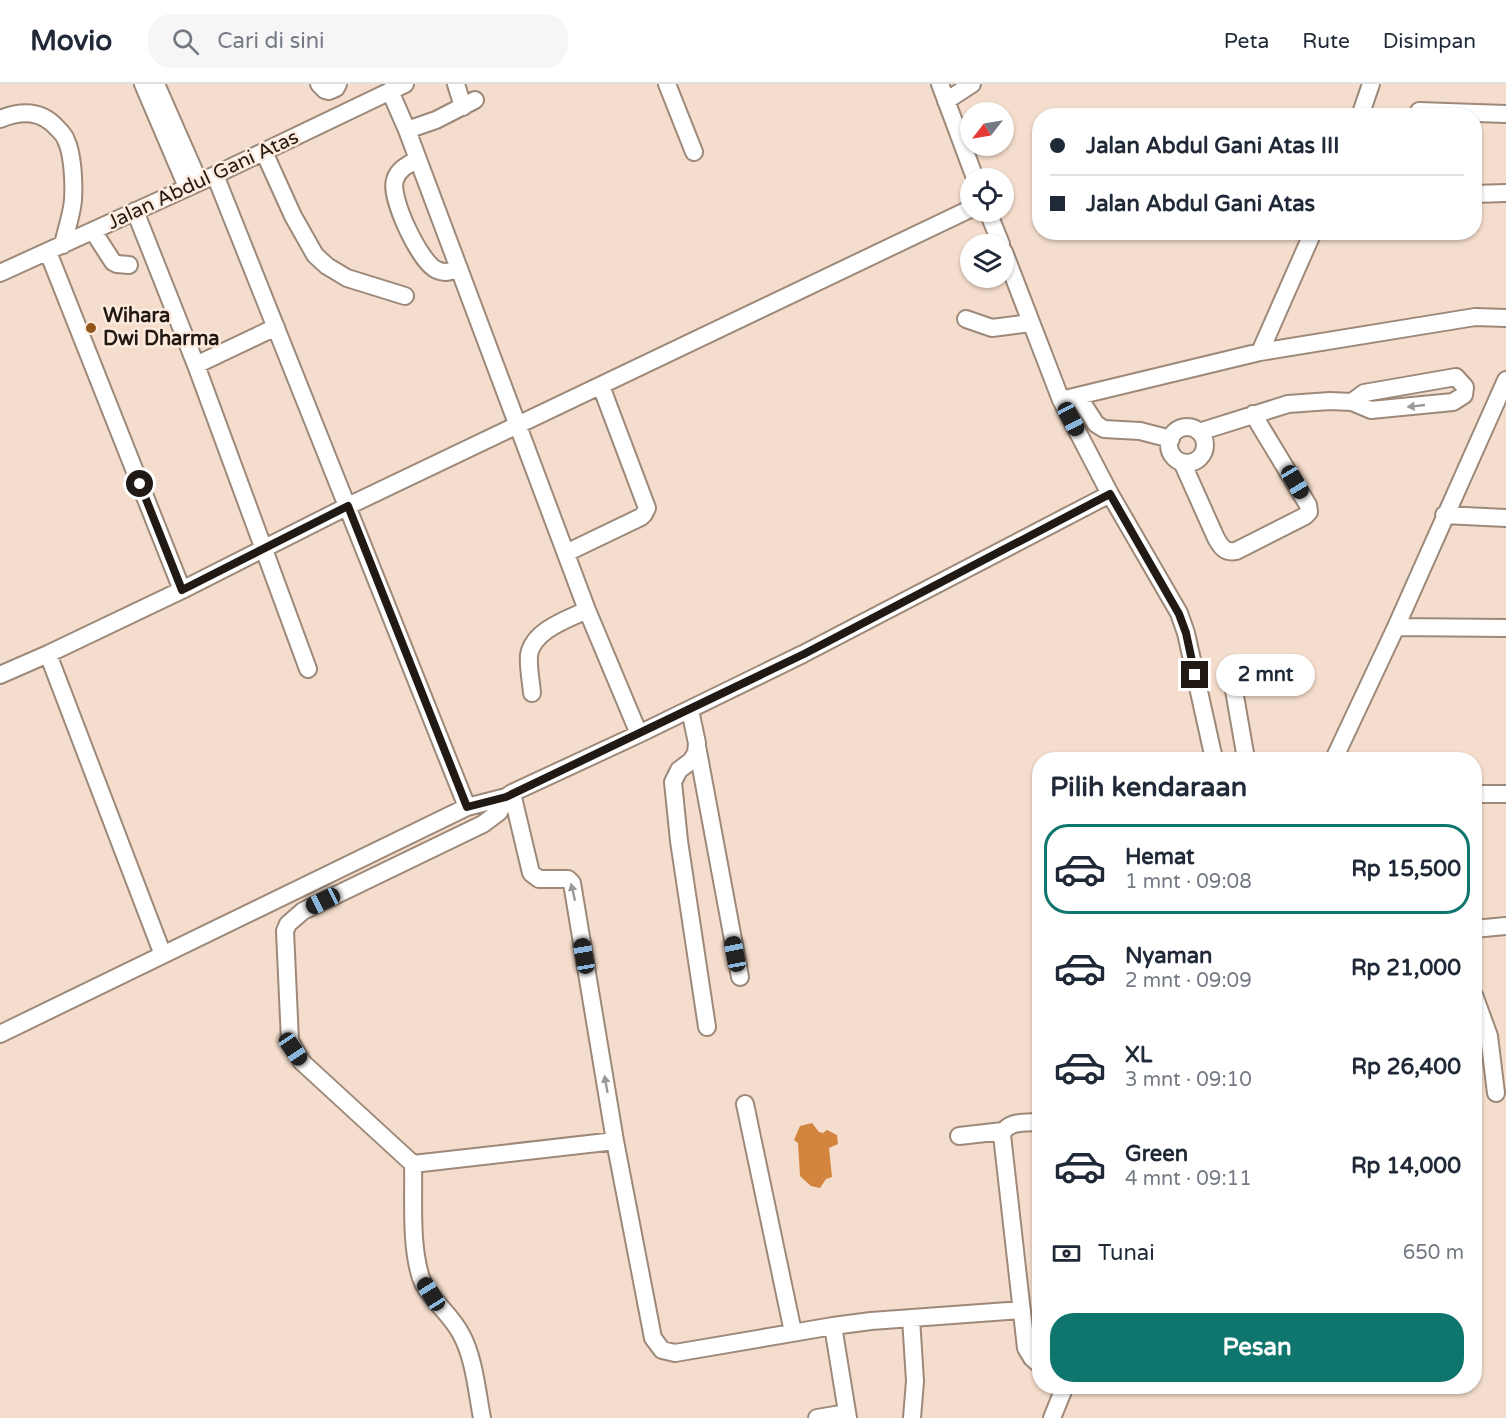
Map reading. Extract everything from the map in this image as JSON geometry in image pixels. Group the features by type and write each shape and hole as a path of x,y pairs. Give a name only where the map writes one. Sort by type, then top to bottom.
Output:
{"street":[{"path":"143,84 193,184"},
{"path":"156,84 193,184"},
{"path":"320,84 329,91 336,88 338,84"},
{"path":"407,130 436,120 469,103 456,84"},
{"path":"667,84 694,152"},
{"path":"940,84 971,168"},
{"path":"946,101 972,84"},
{"path":"1363,108 1371,84"},
{"path":"397,88 407,130 587,610 639,734"},
{"name":"Jalan Abdul Gani Atas","path":"0,273 215,175 397,88"},
{"path":"0,119 20,112 33,112 56,126 66,140 72,166 73,201 55,248 182,590"},
{"path":"1482,113 1506,114"},
{"path":"264,152 293,216 315,255 327,266 347,278 405,296"},
{"path":"418,159 403,167 395,177 393,188 397,203 428,264 437,270 446,272 459,268"},
{"path":"215,175 467,807"},
{"path":"1482,194 1506,193"},
{"path":"135,211 196,365 308,669"},
{"path":"2,670 48,654 182,590 348,506 960,214"},
{"path":"93,231 113,262 129,265"},
{"path":"1260,352 1309,240"},
{"path":"1014,278 1061,400 1110,494 1179,614 1186,633 1213,752"},
{"path":"1061,400 1260,352 1475,317 1506,318"},
{"path":"966,319 992,328 1031,323"},
{"path":"196,365 276,327"},
{"path":"1199,432 1205,444 1201,457 1195,461 1182,462 1175,458 1171,453 1171,439 1174,433 1186,428 1199,432 1288,404 1352,402 1371,410 1454,402 1464,395 1465,387 1456,377 1364,393 1352,402"},
{"path":"1337,752 1396,627 1506,380"},
{"path":"566,553 641,517 647,508 601,386"},
{"path":"1078,396 1095,424 1104,429 1140,431 1171,439"},
{"path":"1182,462 1216,538 1226,551 1236,551 1305,516 1309,512 1308,505 1253,414"},
{"path":"0,1034 467,807 509,795 690,710 804,654 1110,494"},
{"path":"1444,515 1506,518"},
{"path":"532,693 529,654 535,640 555,625 587,610"},
{"path":"1396,627 1506,628"},
{"path":"48,654 163,956"},
{"path":"1230,667 1245,752"},
{"path":"690,710 740,977"},
{"path":"697,742 694,757 679,770 673,782 679,841 707,1027"},
{"path":"1482,794 1506,794"},
{"path":"509,795 531,873 539,879 568,879 572,884 615,1142 653,1338 659,1347 675,1353 833,1326 1022,1310"},
{"path":"482,1418 468,1349 462,1334 431,1294 418,1268 415,1249 413,1164 302,1062 293,1049 289,1034 285,931 288,924 303,911 483,824 499,812 509,795"},
{"path":"1482,928 1506,926"},
{"path":"1482,1017 1489,1036 1496,1093"},
{"path":"745,1104 793,1332"},
{"path":"959,1136 1003,1131 1012,1124 1032,1123"},
{"path":"1003,1131 1026,1348 1032,1358"},
{"path":"413,1164 615,1142"},
{"path":"911,1318 915,1381 912,1418"},
{"path":"817,1418 848,1416 833,1326"},
{"path":"1052,1418 1062,1394"}],"shaded area":[{"path":"812,1123 819,1132 823,1133 827,1130 837,1135 838,1144 829,1148 832,1177 826,1179 820,1188 811,1186 800,1176 798,1143 794,1140 800,1126"}],"place":[{"name":"Wihara Dwi Dharma","path":"91,328"}],"route":[{"path":"140,484 182,590 348,506 467,807 506,797 804,654 1110,494 1179,614 1186,633 1195,675"}]}
